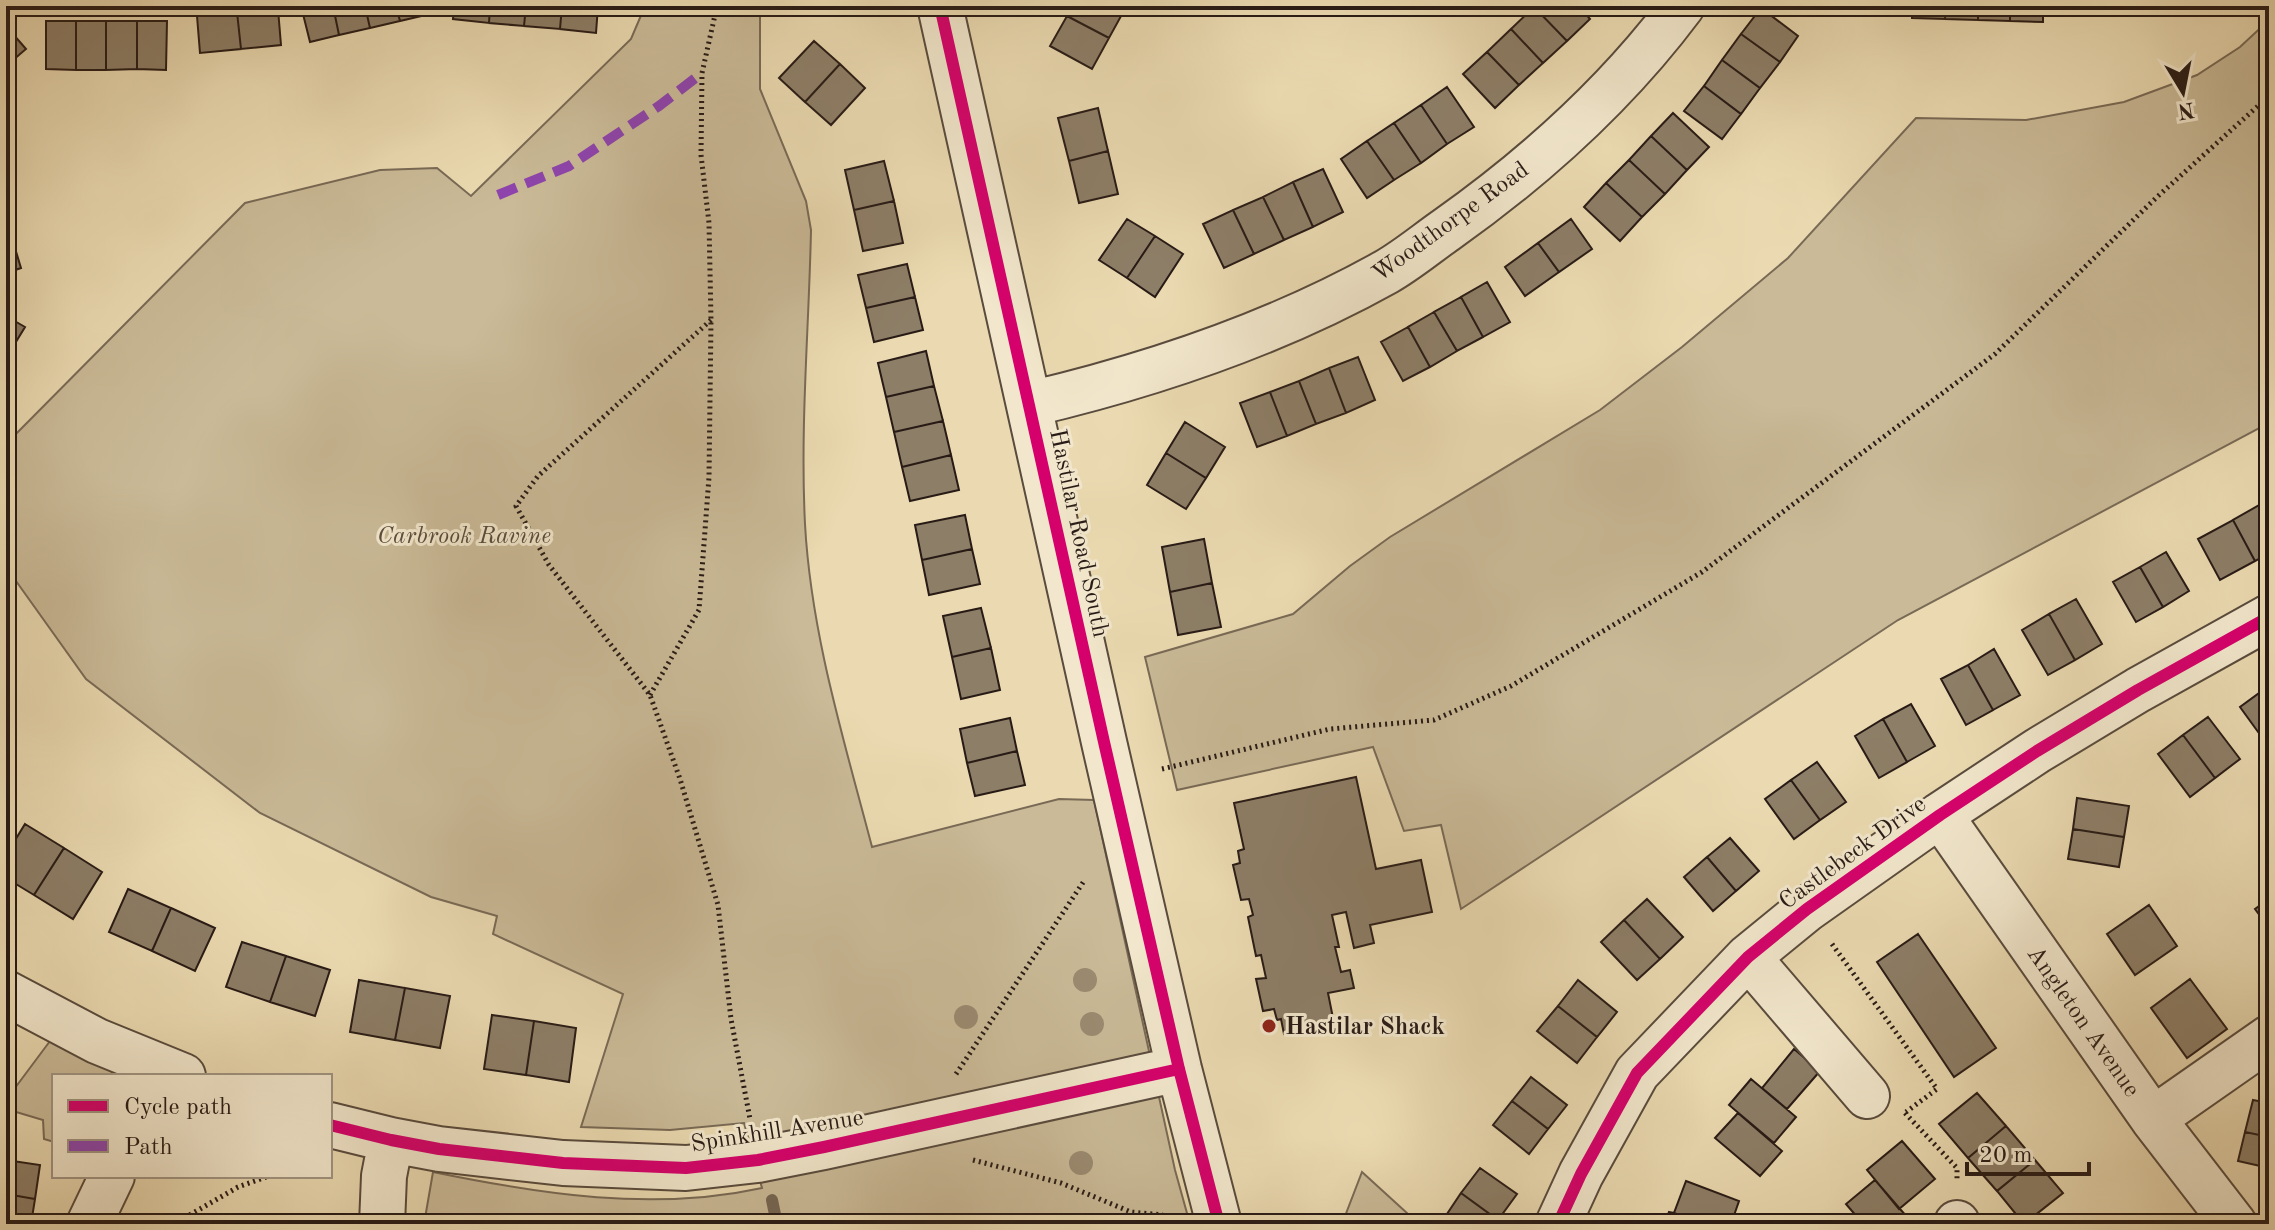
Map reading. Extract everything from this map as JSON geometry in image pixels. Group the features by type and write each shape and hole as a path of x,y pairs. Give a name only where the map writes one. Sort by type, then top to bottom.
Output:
{"street":[{"name":"Hastilar Road South","path":"940,6 1179,1069 1219,1224"},
{"name":"Woodthorpe Road","path":"1030,404 1112,384 1190,359 1277,325 1388,271 1474,210 1575,128 1661,34 1682,6"},
{"name":"Castlebeck Drive","path":"1558,1224 1581,1174 1637,1073 1748,957 1807,909 1940,815 2126,697 2269,617"},
{"name":"Angleton Avenue","path":"1940,815 2153,1119 2234,1224"},
{"path":"1748,957 1886,1104"},
{"path":"6,993 164,1073"},
{"path":"2153,1119 2269,1038"},
{"name":"Spinkhill Avenue","path":"332,1125 391,1140 563,1163 686,1168 758,1160 824,1147 1179,1069"},
{"path":"382,1224 384,1176 391,1140"},
{"path":"89,1224 111,1178"}],"path":[{"path":"650,695 699,610 709,477 711,320 709,223 701,155 702,73 717,6"},
{"path":"1162,769 1330,729 1434,720 1511,686 1702,572 1995,354 2157,197 2269,96"},
{"path":"711,320 538,476 516,506 549,565 650,695 680,779 718,905 731,1019 752,1127"},
{"path":"955,1075 1084,881"},
{"path":"1824,932 1937,1089 1886,1104"},
{"path":"1886,1104 1957,1168 1957,1224"},
{"path":"971,1159 1061,1183 1131,1212 1163,1215"},
{"path":"174,1224 238,1187 263,1178"}],"green space":[{"name":"Carbrook Ravine","path":"645,6 760,6 760,89 806,201 811,230 804,450 808,565 830,687 872,847 1059,799 1094,800 1175,1170 1190,1224 424,1224 433,1172 555,1193 638,1199 680,1199 762,1188 744,1123 670,1130 581,1127 623,994 493,934 497,916 431,897 260,813 86,679 6,567 6,444 245,203 380,170 437,168 471,196 631,39"},
{"path":"2269,20 2269,423 1898,620 1461,909 1441,825 1404,831 1373,747 1177,790 1145,657 1293,614 1390,537 1600,410 1682,347 1788,258 1916,118 2026,120 2124,102 2197,75 2240,47"},
{"path":"56,1033 111,1069 112,1074 52,1074 52,1141 44,1139 43,1120 6,1109 6,1100"},
{"path":"1362,1172 1419,1224 1342,1224"}],"building":[{"path":"301,6 333,6 339,35 310,42"},
{"path":"333,6 365,6 370,28 339,35"},
{"path":"365,6 396,6 400,21 370,28"},
{"path":"396,6 428,6 430,14 400,21"},
{"path":"454,6 490,6 489,23 453,19"},
{"path":"490,6 526,6 524,26 489,23"},
{"path":"526,6 562,6 560,29 524,26"},
{"path":"562,6 598,6 596,33 560,29"},
{"path":"1073,6 1126,7 1109,38 1067,16"},
{"path":"1579,6 1590,19 1567,41 1534,7"},
{"path":"1912,6 1946,6 1945,19 1912,18"},
{"path":"1946,6 1978,6 1978,20 1945,19"},
{"path":"1978,6 2010,6 2010,21 1978,20"},
{"path":"2010,6 2043,6 2043,22 2010,21"},
{"path":"1534,7 1567,41 1543,63 1511,29"},
{"path":"1761,8 1798,36 1780,62 1741,34"},
{"path":"278,9 281,45 241,49 237,12"},
{"path":"237,12 241,49 200,53 197,16"},
{"path":"1067,16 1109,38 1092,69 1050,46"},
{"path":"46,21 76,21 76,70 46,69"},
{"path":"76,21 106,21 106,70 76,70"},
{"path":"106,21 137,21 137,69 106,70"},
{"path":"137,21 167,21 166,70 137,69"},
{"path":"6,26 26,49 6,66"},
{"path":"1511,29 1543,63 1519,85 1487,52"},
{"path":"1741,34 1780,62 1760,88 1722,60"},
{"path":"814,41 840,64 805,102 779,78"},
{"path":"1487,52 1519,85 1495,108 1463,74"},
{"path":"1722,60 1760,88 1741,114 1704,86"},
{"path":"840,64 865,88 831,125 805,102"},
{"path":"1704,86 1741,114 1722,139 1684,111"},
{"path":"1447,87 1474,127 1447,144 1421,105"},
{"path":"1421,105 1447,144 1421,163 1394,123"},
{"path":"1098,108 1108,151 1069,161 1058,118"},
{"path":"1673,113 1709,147 1687,170 1651,136"},
{"path":"1394,123 1421,163 1394,180 1367,141"},
{"path":"1651,136 1687,170 1665,194 1629,160"},
{"path":"1367,141 1394,180 1367,198 1341,159"},
{"path":"1108,151 1118,194 1079,203 1069,161"},
{"path":"1629,160 1665,194 1642,217 1606,183"},
{"path":"884,161 894,201 854,210 845,170"},
{"path":"1323,169 1343,212 1313,227 1293,182"},
{"path":"1293,182 1313,227 1284,240 1263,197"},
{"path":"1606,183 1642,217 1620,241 1584,207"},
{"path":"1263,197 1284,240 1254,254 1233,210"},
{"path":"894,201 903,243 863,251 854,210"},
{"path":"1233,210 1254,254 1224,268 1203,224"},
{"path":"1127,219 1155,236 1127,278 1099,260"},
{"path":"1571,219 1592,249 1559,272 1538,243"},
{"path":"11,235 21,268 6,273 6,236"},
{"path":"1155,236 1183,254 1155,297 1127,278"},
{"path":"1538,243 1559,272 1525,296 1505,267"},
{"path":"907,264 915,297 866,308 858,275"},
{"path":"1487,282 1510,322 1483,337 1461,297"},
{"path":"915,297 923,330 874,342 866,308"},
{"path":"1461,297 1483,337 1457,351 1434,312"},
{"path":"1434,312 1457,351 1430,367 1408,327"},
{"path":"6,316 25,327 8,355 6,354"},
{"path":"1408,327 1430,367 1403,381 1381,342"},
{"path":"926,351 934,386 886,397 878,363"},
{"path":"1358,357 1375,400 1346,413 1329,368"},
{"path":"1329,368 1346,413 1316,424 1299,381"},
{"path":"1299,381 1316,424 1287,436 1270,392"},
{"path":"934,386 943,421 894,432 886,397"},
{"path":"1270,392 1287,436 1257,447 1240,403"},
{"path":"943,421 951,455 902,467 894,432"},
{"path":"1185,422 1225,447 1206,478 1166,453"},
{"path":"1166,453 1206,478 1186,509 1147,485"},
{"path":"951,455 959,490 910,501 902,467"},
{"path":"2268,500 2269,553 2255,561 2233,520"},
{"path":"965,515 972,549 922,560 915,525"},
{"path":"2233,520 2255,561 2220,580 2198,539"},
{"path":"1204,539 1212,583 1170,592 1162,547"},
{"path":"972,549 980,584 929,595 922,560"},
{"path":"2166,552 2189,591 2163,607 2140,567"},
{"path":"2140,567 2163,607 2136,622 2113,582"},
{"path":"1212,583 1221,627 1178,635 1170,592"},
{"path":"2076,599 2102,644 2075,660 2049,614"},
{"path":"981,608 991,648 952,657 943,616"},
{"path":"2049,614 2075,660 2048,675 2022,630"},
{"path":"991,648 1000,690 961,699 952,657"},
{"path":"1994,649 2020,695 1993,710 1968,665"},
{"path":"1968,665 1993,710 1966,725 1941,679"},
{"path":"2266,688 2269,692 2269,747 2240,707"},
{"path":"1911,704 1935,746 1907,762 1883,719"},
{"path":"2208,717 2240,759 2215,778 2183,735"},
{"path":"1010,718 1017,751 967,763 960,729"},
{"path":"1883,719 1907,762 1879,778 1855,736"},
{"path":"2183,735 2215,778 2190,797 2158,754"},
{"path":"1017,751 1025,785 975,796 967,763"},
{"path":"1817,762 1846,802 1820,820 1791,780"},
{"path":"1356,777 1376,869 1421,860 1432,912 1370,925 1374,943 1354,948 1346,912 1332,915 1341,972 1350,970 1354,988 1328,993 1334,1023 1284,1034 1281,1019 1277,1020 1274,1009 1263,1011 1256,979 1266,978 1261,955 1256,956 1248,917 1253,915 1249,899 1241,900 1233,865 1240,863 1238,851 1244,849 1234,803"},
{"path":"1791,780 1820,820 1794,839 1765,799"},
{"path":"2077,798 2129,806 2124,837 2073,829"},
{"path":"25,824 64,848 34,895 6,878 6,855"},
{"path":"2073,829 2124,837 2119,867 2068,859"},
{"path":"1730,838 1759,871 1736,891 1707,857"},
{"path":"64,848 102,872 73,919 34,895"},
{"path":"1707,857 1736,891 1713,911 1684,877"},
{"path":"128,889 171,908 152,951 109,932"},
{"path":"1647,899 1683,937 1660,959 1624,920"},
{"path":"2269,899 2269,928 2255,909"},
{"path":"2149,905 2177,946 2135,975 2107,934"},
{"path":"171,908 215,928 195,971 152,951"},
{"path":"1624,920 1660,959 1637,980 1601,942"},
{"path":"1918,934 1996,1048 1954,1077 1877,962"},
{"path":"242,942 286,956 270,1002 226,987"},
{"path":"286,956 330,970 315,1016 270,1002"},
{"path":"2190,979 2227,1029 2187,1058 2151,1008"},
{"path":"359,980 405,988 395,1040 350,1032"},
{"path":"1578,980 1617,1012 1597,1037 1558,1006"},
{"path":"405,988 450,996 440,1048 395,1040"},
{"path":"1558,1006 1597,1037 1577,1063 1537,1031"},
{"path":"492,1015 534,1021 526,1075 484,1069"},
{"path":"534,1021 576,1028 569,1082 526,1075"},
{"path":"1794,1049 1820,1071 1787,1109 1762,1088"},
{"path":"1531,1077 1567,1105 1548,1129 1512,1101"},
{"path":"1751,1079 1796,1117 1774,1143 1729,1105"},
{"path":"1977,1093 2006,1126 1968,1158 1939,1124"},
{"path":"2253,1100 2269,1103 2269,1137 2245,1132"},
{"path":"1512,1101 1548,1129 1529,1154 1493,1125"},
{"path":"1738,1113 1782,1151 1760,1176 1715,1138"},
{"path":"2006,1126 2035,1160 1997,1191 1968,1158"},
{"path":"2245,1132 2269,1137 2269,1168 2238,1161"},
{"path":"1902,1141 1935,1179 1899,1209 1867,1170"},
{"path":"6,1160 40,1165 35,1199 6,1194"},
{"path":"2035,1160 2063,1193 2024,1224 1997,1191"},
{"path":"1480,1168 1517,1194 1498,1220 1461,1193"},
{"path":"1875,1180 1907,1217 1899,1224 1863,1224 1846,1204"},
{"path":"1686,1181 1739,1201 1731,1224 1703,1224 1674,1213"},
{"path":"1461,1193 1498,1220 1495,1224 1449,1224 1443,1220"},
{"path":"6,1194 35,1199 31,1224 6,1224"},
{"path":"1669,1212 1674,1213 1703,1224 1664,1224"}],"waterway":[{"path":"772,1200 777,1224"}],"marked path":[{"path":"498,195 569,166 659,106 702,73"}],"cycle path":[{"path":"940,6 1104,742 1179,1069 1219,1224"},
{"path":"1558,1224 1581,1174 1637,1073 1748,957 1807,909 2037,751 2269,617"},
{"path":"332,1125 439,1149 563,1163 686,1168 758,1160 824,1147 1179,1069"}],"place":[{"name":"Hastilar Shack","path":"1269,1026"}]}
